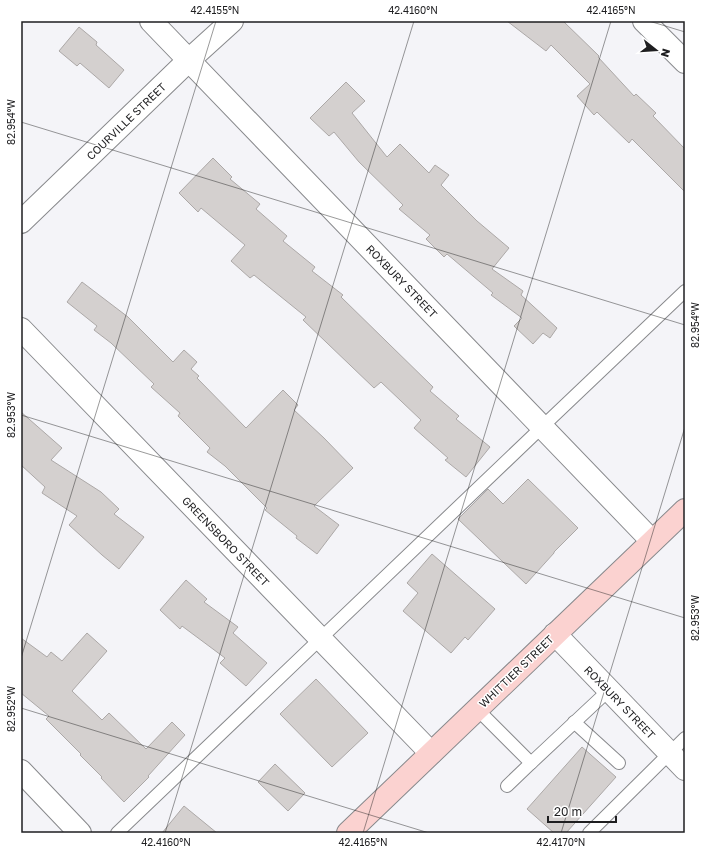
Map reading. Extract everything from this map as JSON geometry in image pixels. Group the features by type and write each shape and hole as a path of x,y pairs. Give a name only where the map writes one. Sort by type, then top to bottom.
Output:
{"street":[{"name":"ROXBURY STREET","path":"151,21 652,541"},
{"name":"COURVILLE STREET","path":"21,222 232,21"},
{"path":"644,21 685,62"},
{"name":"GREENSBORO STREET","path":"21,329 431,753"},
{"name":"WHITTIER STREET","path":"348,833 685,510"},
{"name":"ROXBURY STREET","path":"555,634 685,769"},
{"path":"21,771 80,833"}],"lane":[{"path":"116,833 685,291"},
{"path":"507,786 609,690"},
{"path":"477,709 531,763"},
{"path":"574,722 619,763"},
{"path":"589,833 685,738"}],"building":[{"path":"507,21 563,21 599,56 598,57 634,96 636,94 656,113 653,116 685,149 685,192 632,139 629,143 597,112 594,115 577,96 590,84 551,45 546,51"},
{"path":"79,27 97,42 96,45 124,70 109,88 80,63 77,66 59,51"},
{"path":"346,82 365,101 352,113 387,157 400,144 429,173 435,165 449,175 441,185 477,221 509,248 492,269 523,291 521,295 557,328 550,338 543,333 533,344 514,326 522,318 491,295 493,293 447,254 444,257 426,239 430,235 399,209 403,205 359,162 334,132 329,136 310,118"},
{"path":"213,158 232,177 230,179 260,204 256,209 287,236 283,241 315,267 312,271 343,295 341,297 433,387 430,391 459,416 456,419 490,447 466,477 445,460 448,458 414,428 421,420 381,382 374,388 303,320 306,317 254,275 250,278 231,261 245,245 201,208 198,212 179,193"},
{"path":"82,282 128,317 173,362 184,350 197,362 191,369 199,376 197,378 246,428 283,390 298,405 294,410 353,468 314,506 339,525 317,554 296,538 297,536 265,510 267,508 225,466 207,452 210,448 178,416 180,413 151,387 154,384 111,343 94,330 97,326 67,302"},
{"path":"21,412 62,448 51,460 101,492 119,509 114,514 144,537 119,569 69,525 77,516 42,493 45,487 21,465"},
{"path":"528,479 578,528 554,552 526,584 458,519 488,489 503,504"},
{"path":"432,554 495,609 468,640 465,637 451,653 403,611 418,593 407,583"},
{"path":"186,580 207,599 204,602 238,627 233,633 267,663 246,686 220,663 225,658 182,626 180,629 160,610"},
{"path":"87,633 107,651 72,691 102,720 109,713 146,749 172,722 185,735 148,776 149,777 124,802 80,755 81,754 46,719 49,716 21,693 21,638 47,657 51,652 62,661"},
{"path":"316,679 368,733 332,767 280,714"},
{"path":"582,747 616,777 566,833 554,833 527,809"},
{"path":"275,764 305,793 288,811 258,782"},
{"path":"184,806 217,833 162,833"}]}
